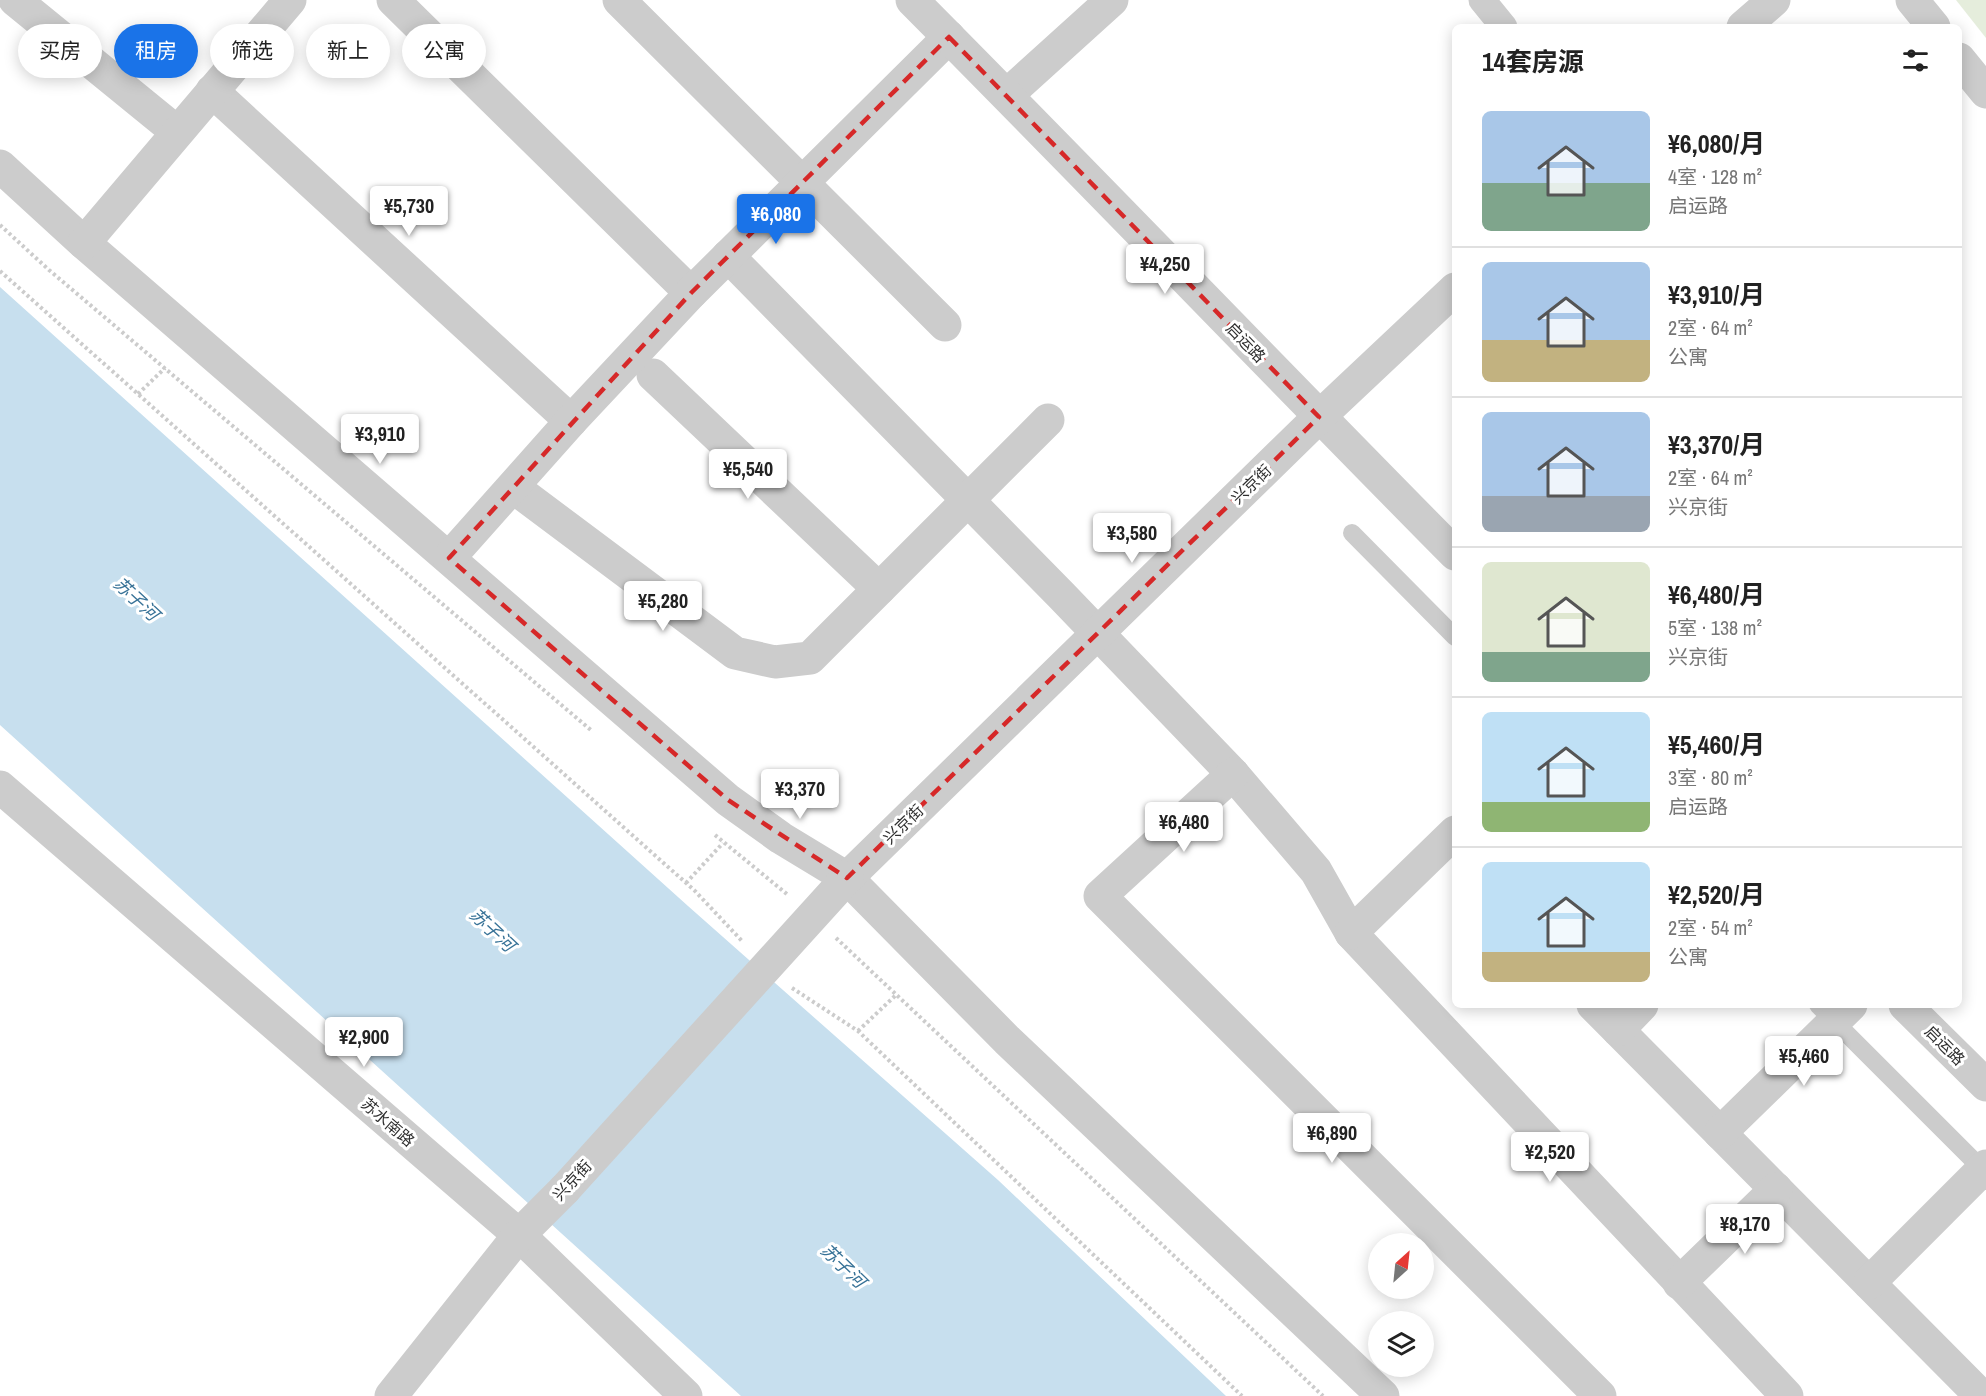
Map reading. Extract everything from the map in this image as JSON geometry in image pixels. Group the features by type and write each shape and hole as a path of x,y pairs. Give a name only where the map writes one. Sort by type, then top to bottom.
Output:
{"street":[{"path":"15,0 177,132"},
{"path":"84,243 290,0"},
{"path":"393,0 691,293"},
{"path":"619,0 945,325"},
{"name":"启运路","path":"912,0 1452,551"},
{"path":"1007,95 1112,0"},
{"path":"1482,0 1502,24"},
{"path":"1746,24 1774,0"},
{"path":"1912,0 1932,24"},
{"path":"449,558 571,421 691,293 949,38"},
{"path":"1962,63 1986,92"},
{"path":"212,91 571,421"},
{"path":"0,166 84,243 728,800 781,838 847,878 1007,1040 1383,1396"},
{"path":"728,256 1233,774 1316,871 1351,933 1787,1396"},
{"name":"兴京街","path":"391,1396 519,1235 565,1189 847,878 1319,417 1452,293"},
{"path":"653,375 879,589"},
{"path":"513,487 735,653 776,663 810,658 1048,420"},
{"path":"1233,774 1100,896 1600,1396"},
{"name":"苏水南路","path":"0,787 519,1235 686,1396"},
{"path":"1351,933 1452,835"},
{"path":"1596,1008 1981,1396"},
{"path":"1618,1030 1639,1008"},
{"name":"启运路","path":"1908,1008 1986,1085"},
{"path":"1720,1133 1835,1011"},
{"path":"1869,1283 1985,1170"},
{"path":"1679,1283 1776,1190"}],"lane":[{"path":"1352,533 1452,634"},
{"path":"1835,1011 1985,1170"}],"path":[{"path":"0,225 597,736"},
{"path":"0,271 686,883 750,949"},
{"path":"138,394 165,368"},
{"path":"714,835 732,850"},
{"path":"686,883 723,843"},
{"path":"790,985 858,1031 1242,1396"},
{"path":"858,1031 897,994 1323,1396"}],"highlighted area":[{"path":"949,37 1319,417 847,878 728,800 449,558 691,293"}],"green space":[{"path":"1956,0 1986,0 1986,38"}],"water":[{"name":"苏子河","path":"0,287 688,906 998,1180 1226,1396 741,1396 0,725"}]}
